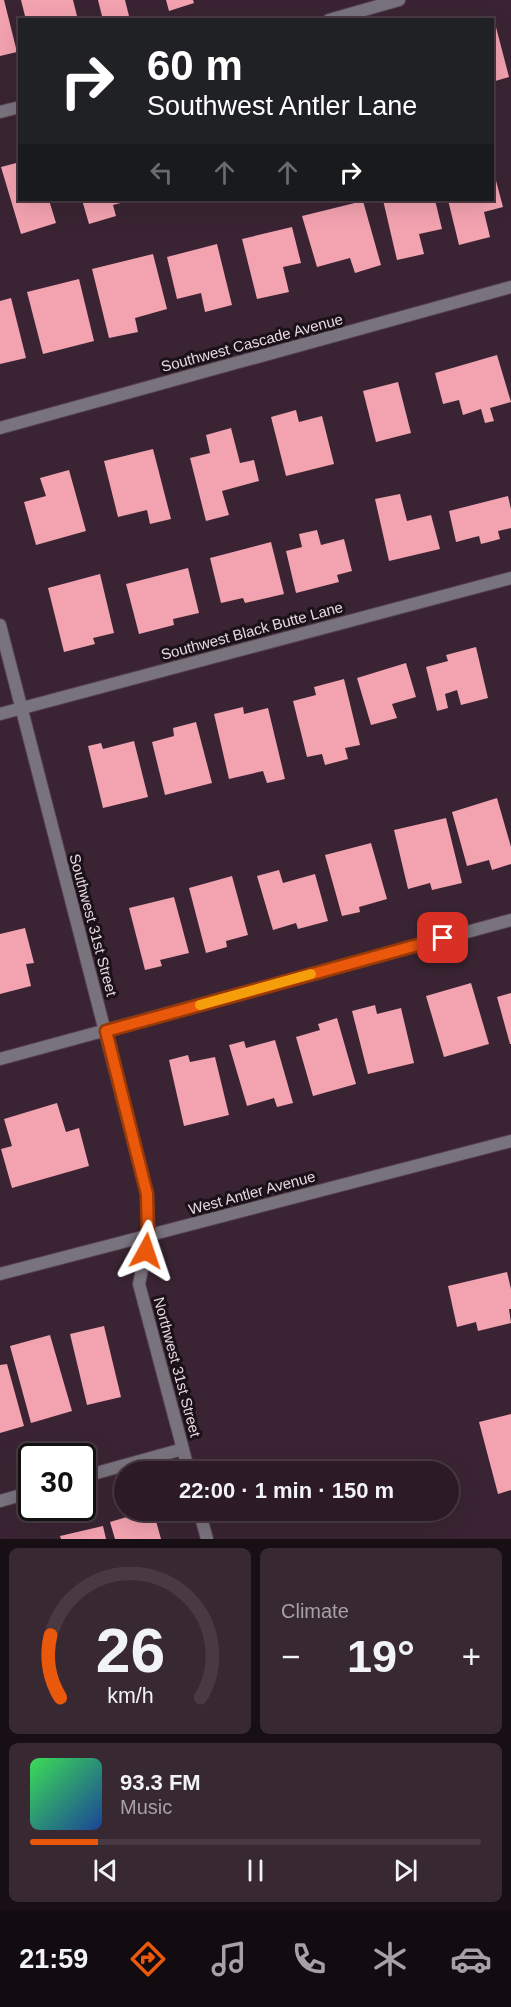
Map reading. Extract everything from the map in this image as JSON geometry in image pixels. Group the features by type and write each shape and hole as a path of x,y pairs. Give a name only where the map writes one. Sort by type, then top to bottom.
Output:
{"street":[{"path":"337,18 399,0"},
{"path":"0,112 18,108"},
{"name":"Southwest Cascade Avenue","path":"0,428 511,287"},
{"name":"Southwest Black Butte Lane","path":"0,714 511,578"},
{"name":"Southwest 31st Street","path":"0,625 147,1194 148,1235"},
{"path":"0,1059 511,920"},
{"name":"West Antler Avenue","path":"0,1274 511,1141"},
{"name":"Northwest 31st Street","path":"148,1235 139,1284 186,1461"},
{"path":"96,1473 183,1449"},
{"path":"0,1501 18,1496"},
{"path":"202,1521 207,1539"}],"building":[{"path":"0,0 4,0 17,52 0,56"},
{"path":"21,0 73,0 78,18 46,18 45,16 26,18"},
{"path":"98,0 125,0 130,18 102,18"},
{"path":"166,0 193,0 194,3 169,11"},
{"path":"496,27 509,77 494,81 494,28"},
{"path":"18,163 18,201 49,201 56,223 21,234 1,167"},
{"path":"494,173 503,207 484,212 490,237 459,245 448,201 494,201"},
{"path":"82,201 128,201 113,205 116,216 89,224"},
{"path":"363,201 381,265 355,273 350,258 317,267 302,216"},
{"path":"383,201 435,201 442,229 419,234 424,254 397,260"},
{"path":"292,227 301,263 283,267 289,292 257,299 242,239"},
{"path":"217,244 232,305 205,312 201,293 177,299 167,257"},
{"path":"153,254 167,309 135,318 138,332 109,338 92,269"},
{"path":"79,279 94,341 43,354 27,292"},
{"path":"11,298 26,358 0,364 0,301"},
{"path":"497,355 511,402 490,408 494,421 485,423 481,409 463,415 459,400 443,404 435,373"},
{"path":"398,382 411,433 376,442 363,391"},
{"path":"296,410 299,422 322,416 334,464 286,476 271,417"},
{"path":"231,428 240,463 254,460 259,481 222,491 229,515 206,521 190,458 210,453 206,435"},
{"path":"153,449 171,519 150,524 147,510 118,517 104,461"},
{"path":"69,470 86,531 36,545 24,502 46,496 40,478"},
{"path":"400,494 407,521 431,515 440,549 389,561 375,499"},
{"path":"508,496 511,528 498,531 500,539 481,544 479,536 456,542 449,511"},
{"path":"317,530 321,545 344,539 352,571 337,575 339,582 296,593 286,551 302,547 299,534"},
{"path":"271,542 284,594 245,603 243,598 221,603 210,558"},
{"path":"188,568 199,613 173,619 174,625 139,634 126,584"},
{"path":"100,574 114,633 93,638 95,644 64,652 48,588"},
{"path":"476,647 488,698 461,705 457,690 445,694 448,708 437,711 426,667 448,661 446,655"},
{"path":"406,663 416,697 392,704 397,718 371,725 357,678"},
{"path":"344,679 360,745 345,748 348,759 325,765 322,754 307,757 293,701 316,695 314,687"},
{"path":"243,707 244,714 268,708 285,779 267,783 263,771 229,779 214,714"},
{"path":"196,722 212,783 165,795 152,742 174,736 173,728"},
{"path":"134,741 148,797 103,808 88,746 101,743 103,749"},
{"path":"497,798 511,847 511,864 492,870 489,860 467,866 452,812"},
{"path":"446,818 462,883 432,890 430,883 408,889 394,830"},
{"path":"371,843 387,899 359,907 360,912 342,916 325,855"},
{"path":"279,870 283,883 315,874 328,921 298,929 296,923 273,930 257,876"},
{"path":"232,876 248,935 226,941 227,947 206,953 189,888"},
{"path":"174,897 189,953 160,960 162,966 145,970 129,908"},
{"path":"25,928 34,963 26,964 31,986 0,994 0,934"},
{"path":"471,983 489,1044 444,1057 426,996"},
{"path":"511,993 511,1044 510,1044 497,997"},
{"path":"375,1005 377,1014 401,1008 414,1063 368,1074 352,1011"},
{"path":"337,1018 356,1084 313,1096 296,1037 320,1030 318,1024"},
{"path":"275,1040 293,1103 277,1107 274,1098 247,1106 229,1045 244,1041 246,1048"},
{"path":"188,1055 190,1062 215,1057 229,1115 184,1126 169,1060"},
{"path":"57,1103 66,1132 79,1128 89,1166 12,1188 1,1149 12,1146 4,1119"},
{"path":"507,1272 511,1289 511,1309 509,1309 511,1323 478,1331 476,1322 457,1327 448,1286"},
{"path":"104,1326 121,1397 87,1405 70,1334"},
{"path":"50,1335 72,1411 31,1423 10,1346"},
{"path":"7,1364 24,1426 0,1433 0,1365"},
{"path":"511,1414 511,1490 498,1494 479,1422"},
{"path":"156,1521 161,1539 115,1539 110,1522"},
{"path":"103,1526 106,1539 61,1539 60,1536"}],"slow traffic":[{"path":"200,1005 311,974"}],"route":[{"path":"146,1251 147,1194 106,1031 443,938"}]}
